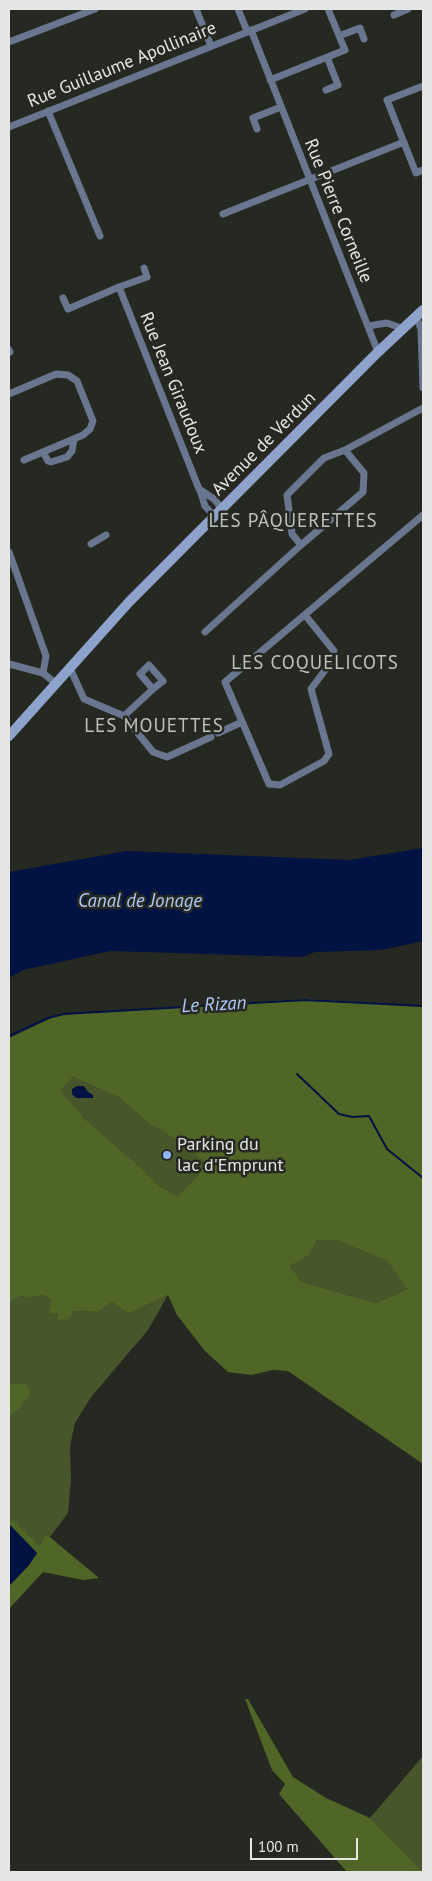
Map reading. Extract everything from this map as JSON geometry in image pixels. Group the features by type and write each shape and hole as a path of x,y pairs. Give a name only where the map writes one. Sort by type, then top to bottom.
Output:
{"main road":[{"name":"Avenue de Verdun","path":"9,736 130,602 378,352 419,314"}],"street":[{"path":"9,42 95,9"},
{"path":"196,9 211,46"},
{"path":"238,9 249,31"},
{"name":"Rue Guillaume Apollinaire","path":"9,127 305,9"},
{"path":"270,80 345,50 328,9"},
{"path":"394,15 408,9"},
{"path":"339,36 360,28 364,39"},
{"name":"Rue Pierre Corneille","path":"249,31 378,352"},
{"path":"326,90 338,86 327,57"},
{"path":"423,86 387,100 416,173 423,170"},
{"path":"257,129 252,118 281,107"},
{"path":"48,110 100,236"},
{"path":"223,214 404,142"},
{"path":"63,298 68,309 147,277 144,268"},
{"name":"Rue Jean Giraudoux","path":"119,287 205,506 218,513"},
{"path":"419,314 422,329 423,388"},
{"path":"368,326 387,323 404,329"},
{"path":"9,394 56,374 68,375 76,381 93,421 90,430 74,439 24,460"},
{"path":"301,545 292,534 287,495 324,458 344,450 423,408"},
{"path":"44,452 48,461 51,462 67,457 72,451 74,439"},
{"path":"205,632 363,492 364,472 344,450"},
{"name":"Rue Jean Giraudoux","path":"199,489 214,500 218,513"},
{"path":"305,615 334,651 331,662 311,689 329,754 324,761 280,785 269,784 225,682 423,515"},
{"path":"91,544 106,535"},
{"path":"9,552 46,656 42,673"},
{"path":"9,664 42,673 55,683"},
{"path":"70,668 84,699 124,716 153,752 167,757 242,722"},
{"path":"124,716 153,689"}],"green space":[{"path":"306,999 423,1006 423,1464 288,1371 273,1370 251,1375 228,1372 205,1351 177,1315 168,1295 128,1314 112,1302 98,1312 73,1311 69,1319 56,1320 58,1313 52,1314 49,1312 52,1301 44,1295 29,1298 23,1296 9,1303 9,1038 60,1014","holes":["73,1077 118,1097 151,1125 163,1131 208,1164 178,1196 160,1186 85,1119 61,1090","317,1240 336,1240 387,1261 407,1289 376,1303 302,1282 290,1266 310,1255"]},
{"path":"73,1077 118,1097 151,1125 163,1131 208,1164 178,1196 160,1186 85,1119 61,1090"},
{"path":"317,1240 336,1240 387,1261 407,1289 376,1303 302,1282 290,1266 310,1255"},
{"path":"44,1295 52,1301 58,1313 56,1320 73,1311 98,1312 112,1302 128,1314 168,1295 148,1330 91,1397 75,1423 70,1446 71,1479 68,1513 50,1537 45,1533 40,1546 12,1518 9,1524 9,1417 17,1411 25,1383 9,1384 9,1303 23,1296 29,1298"},
{"path":"25,1383 31,1394 17,1411 9,1417 9,1384"},
{"path":"12,1518 40,1546 45,1533 99,1578 83,1580 43,1572 9,1609 9,1586 29,1565 37,1553 9,1524"},
{"path":"245,1699 248,1699 293,1777 326,1798 370,1818 423,1872 347,1872 279,1794 285,1784 272,1770"},
{"path":"423,1756 423,1872 370,1818"}],"water":[{"name":"Canal de Jonage","path":"423,848 423,941 382,950 315,952 302,957 110,951 23,970 9,978 9,872 127,851 349,860"},
{"path":"77,1086 84,1086 93,1095 93,1098 76,1098 72,1094 72,1089"},
{"path":"9,1524 37,1553 29,1565 9,1586"}],"waterway":[{"name":"Le Rizan","path":"9,1036 48,1018 64,1014 305,1000 423,1006"},
{"path":"297,1074 339,1114 352,1117 369,1116 387,1149 423,1178"}],"place":[{"name":"Parking du lac d'Emprunt","path":"167,1155"}],"district":[{"name":"LES PÂQUERETTES","path":"293,522"},
{"name":"LES COQUELICOTS","path":"315,664"},
{"name":"LES MOUETTES","path":"154,727"}]}
